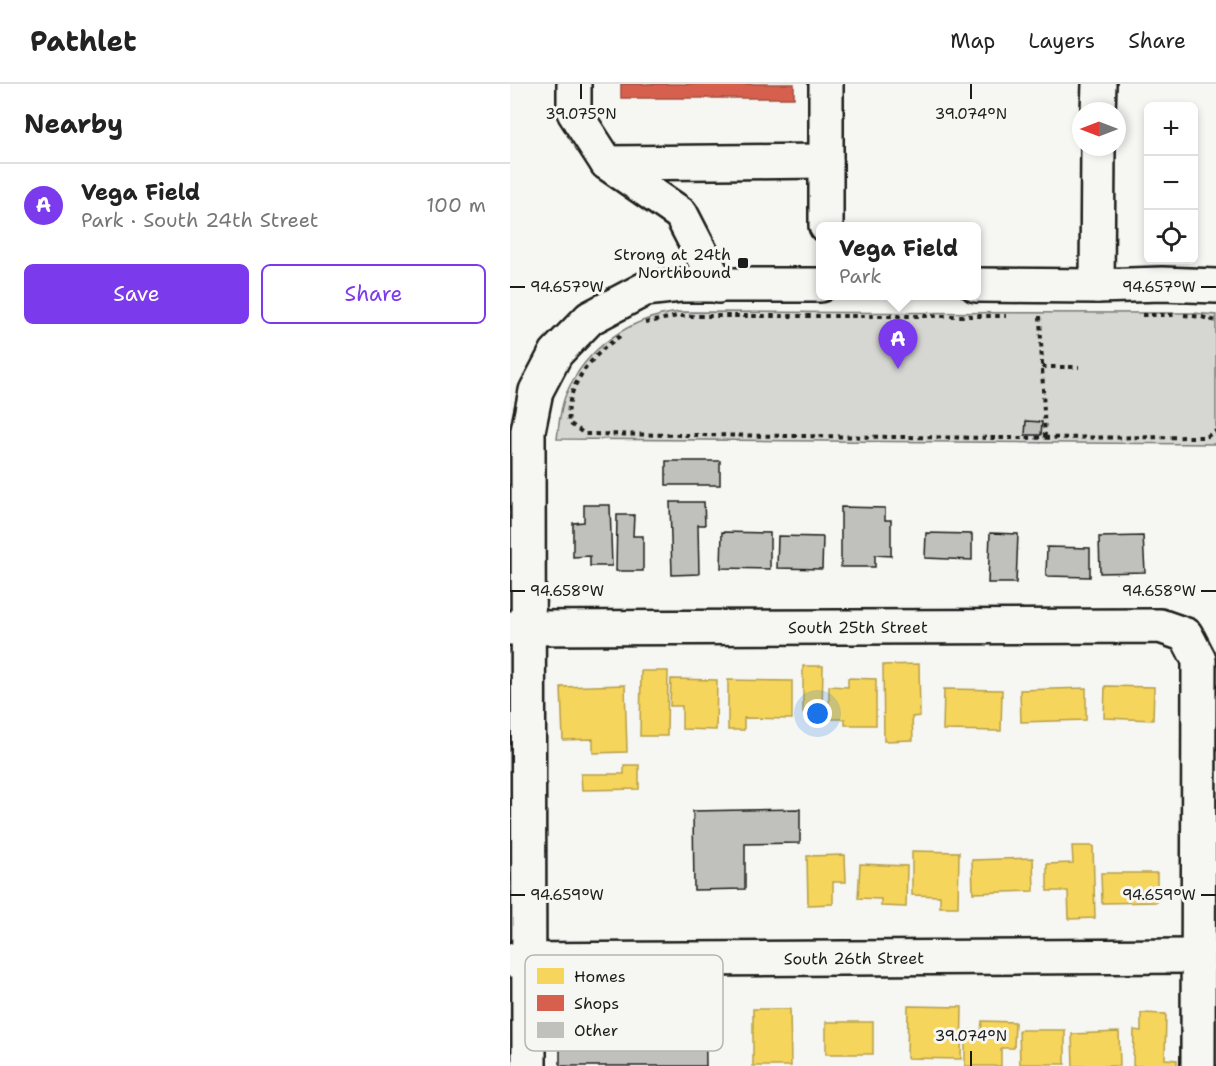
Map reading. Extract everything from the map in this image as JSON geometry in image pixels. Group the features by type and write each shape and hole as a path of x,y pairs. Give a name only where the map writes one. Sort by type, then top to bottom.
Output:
{"street":[{"path":"574,84 574,112 607,163 681,214 718,286"},
{"path":"826,84 826,222"},
{"path":"1098,84 1098,102"},
{"path":"1097,286 1098,156"},
{"path":"607,163 826,161"},
{"path":"525,1024 519,960 519,628 528,431 536,391 556,353 590,318 645,289 681,285 816,285"},
{"path":"981,285 1216,286"},
{"name":"South 25th Street","path":"519,628 1160,626 1186,635 1199,660 1197,956"},
{"path":"1197,956 1198,1066"},
{"name":"South 26th Street","path":"723,959 1197,956"},
{"path":"528,1051 529,1066"}],"path":[{"path":"644,323 677,316 991,316"},
{"path":"1040,316 1045,438"},
{"path":"626,332 586,366 574,388 568,413 569,423 585,434 1045,438 1206,437 1216,431"},
{"path":"1042,368 1079,367"}],"shaded area":[{"path":"680,312 1193,313 1216,315 1216,444 557,439 566,394 585,362 598,349 627,328 644,320"}],"building: Homes":[{"path":"919,664 920,716 912,717 913,740 884,741 883,665"},
{"path":"803,666 823,666 822,713 803,713"},
{"path":"641,671 668,671 667,736 640,736"},
{"path":"848,678 876,679 876,725 845,725 845,719 829,719 829,686 848,687"},
{"path":"671,679 717,680 716,730 682,729 682,706 670,706"},
{"path":"728,680 792,681 792,719 744,718 744,730 728,730"},
{"path":"625,685 627,752 593,753 593,739 563,740 561,687"},
{"path":"1105,686 1154,687 1153,720 1104,718"},
{"path":"1086,688 1086,720 1021,722 1020,690"},
{"path":"944,689 1002,690 1001,731 943,730"},
{"path":"624,765 639,765 639,789 582,790 581,774 624,774"},
{"path":"1072,846 1093,846 1095,918 1069,919 1068,891 1047,891 1047,864 1073,863"},
{"path":"912,851 959,852 958,907 940,907 940,896 912,895"},
{"path":"845,855 846,882 833,882 833,904 808,905 807,856"},
{"path":"1033,858 1034,891 973,893 972,860"},
{"path":"860,864 907,866 906,907 881,906 881,899 858,898"},
{"path":"1101,873 1157,873 1157,902 1102,903"},
{"path":"908,1006 962,1007 961,1059 907,1058"},
{"path":"753,1009 790,1009 791,1066 753,1066"},
{"path":"1141,1013 1166,1014 1165,1059 1177,1060 1177,1066 1133,1066 1134,1030 1141,1031"},
{"path":"982,1021 1015,1022 1014,1048 1001,1048 1001,1066 965,1066 965,1030 981,1031"},
{"path":"826,1022 873,1022 873,1054 826,1054"},
{"path":"1019,1030 1065,1030 1065,1064 1020,1064"},
{"path":"1119,1032 1120,1066 1073,1066 1072,1034"}],"building: Shops":[{"path":"621,84 794,84 794,98 621,98"}],"building: Other":[{"path":"1026,421 1042,422 1041,435 1025,435"},
{"path":"666,461 720,461 720,485 666,485"},
{"path":"670,502 704,502 705,525 698,525 699,574 672,575"},
{"path":"584,505 610,505 612,566 590,566 590,556 573,557 573,523 584,522"},
{"path":"841,507 885,508 885,520 891,520 891,556 875,555 875,567 841,567"},
{"path":"617,515 634,515 633,536 643,536 643,571 616,571"},
{"path":"722,532 770,533 770,569 721,568"},
{"path":"926,533 972,534 972,560 925,558"},
{"path":"990,533 1018,534 1016,583 988,583"},
{"path":"778,536 823,537 822,569 777,568"},
{"path":"1143,536 1145,572 1100,573 1099,537"},
{"path":"1047,547 1090,548 1090,577 1046,576"},
{"path":"800,809 800,843 745,844 745,889 694,890 693,811"},
{"path":"560,1051 706,1051 706,1066 560,1066"}],"place":[{"name":"Strong at 24th Northbound","path":"743,263"},
{"name":"Vega Field","path":"898,369"}]}
